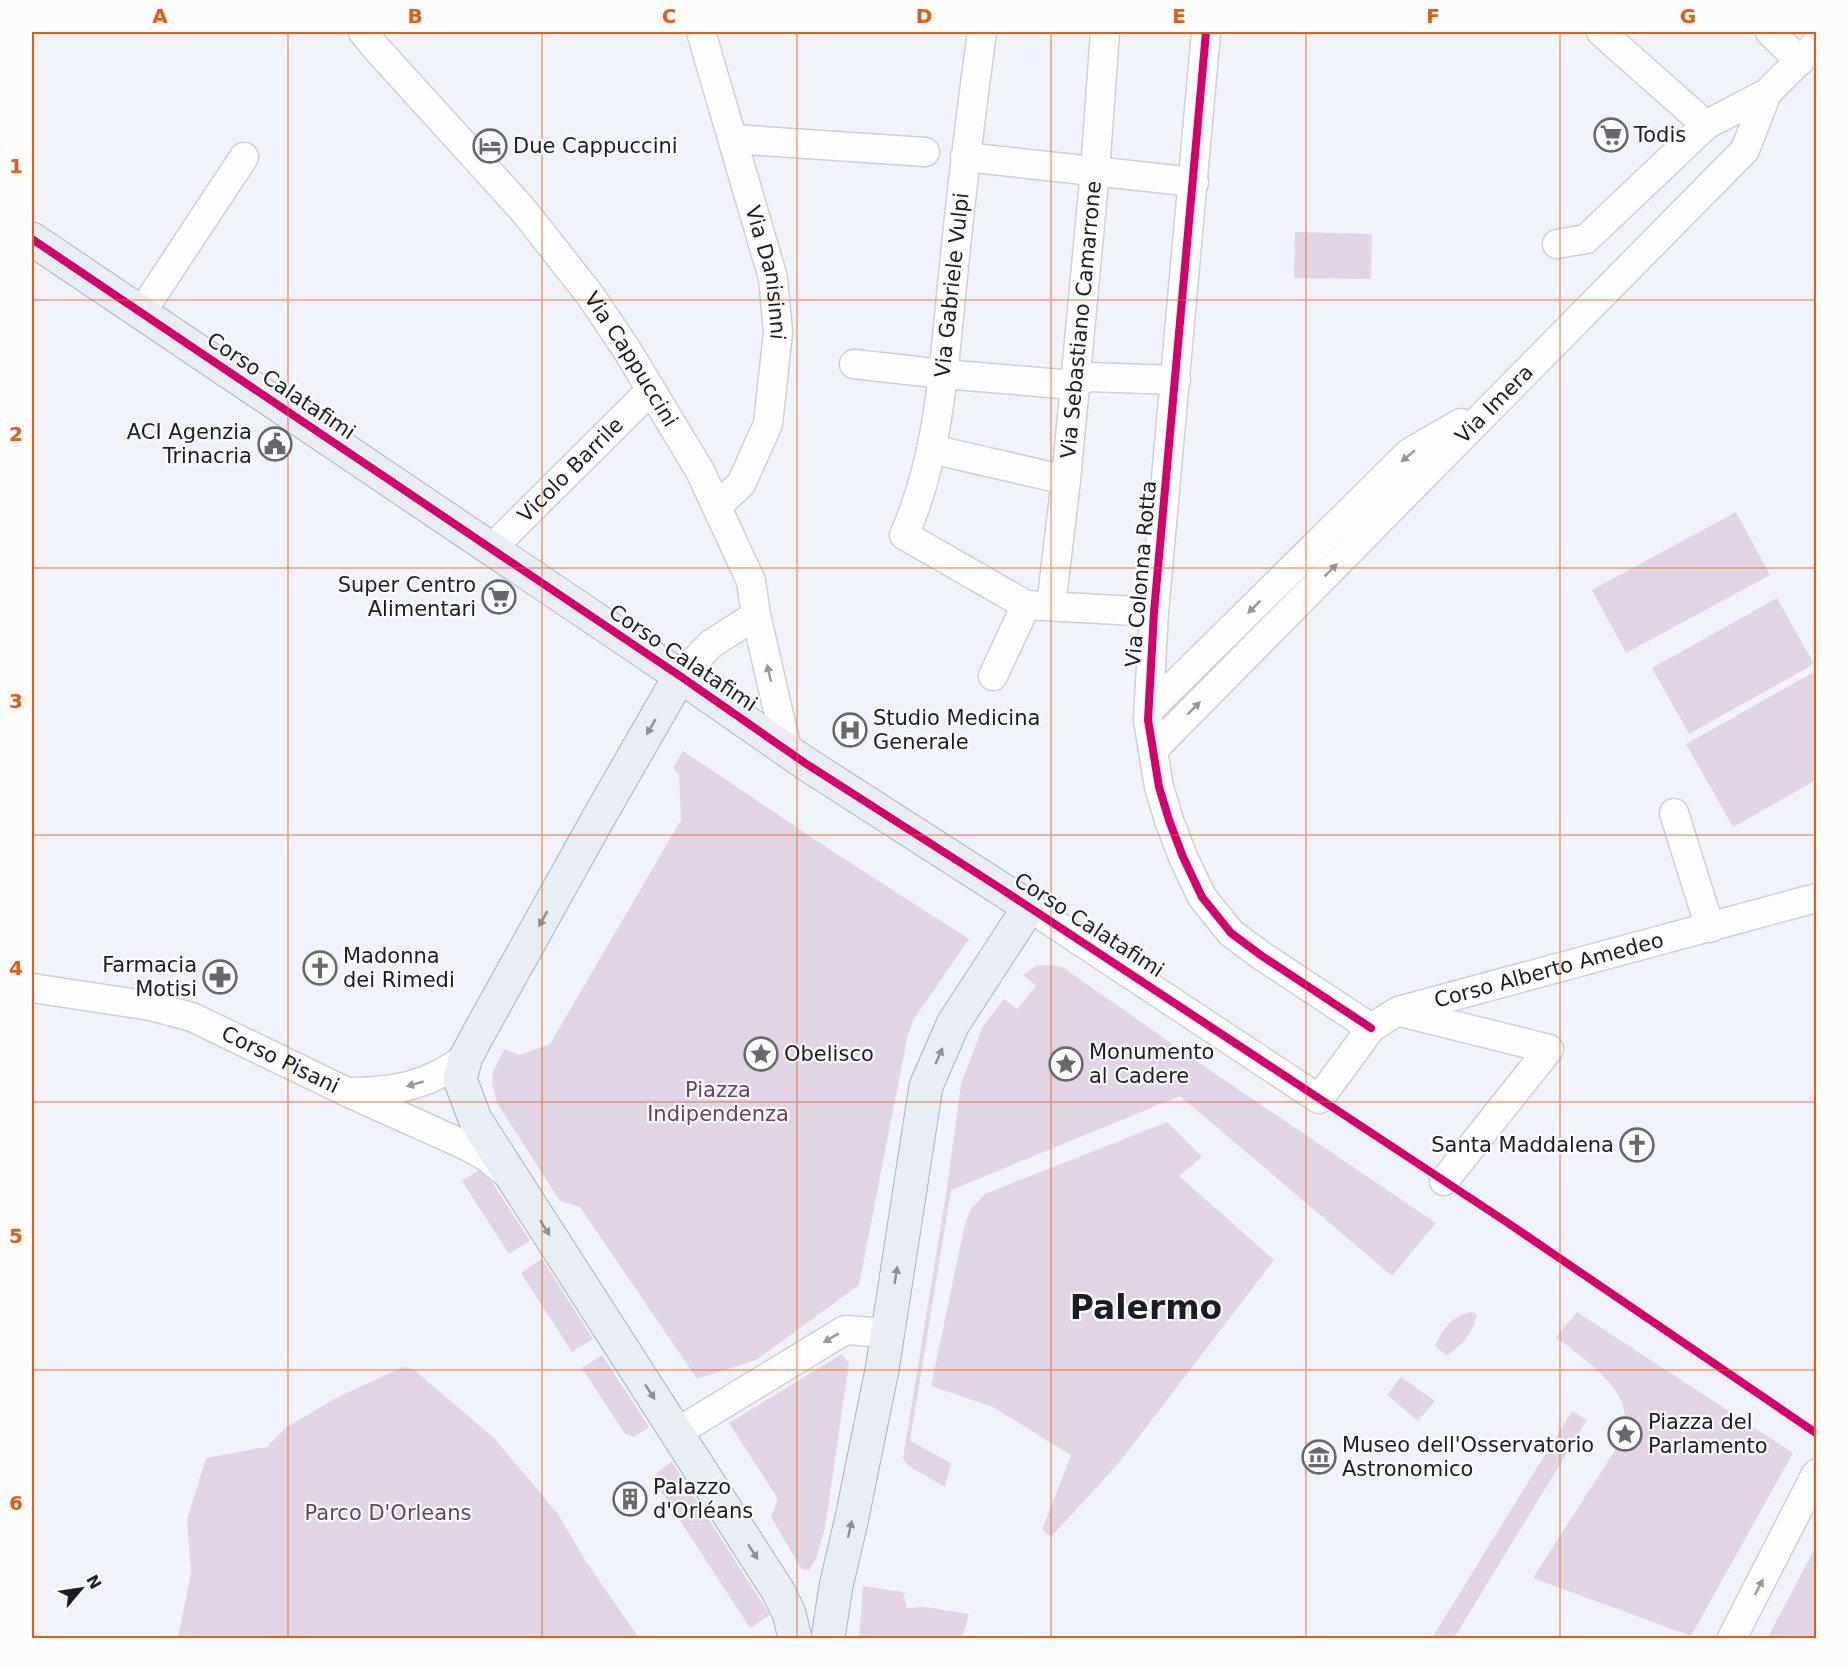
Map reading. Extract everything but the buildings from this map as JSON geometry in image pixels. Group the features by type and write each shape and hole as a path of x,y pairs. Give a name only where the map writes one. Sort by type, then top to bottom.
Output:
{"main road":[{"name":"Corso Calatafimi","path":"32,239 787,750 1029,907"},
{"path":"680,676 466,1057 460,1079 475,1119 778,1591 789,1613 795,1638"},
{"path":"828,1638 836,1586 882,1370 926,1086 953,1024 1029,907"},
{"path":"778,1591 793,1605 813,1609 824,1602 836,1586"}],"street":[{"name":"Via Cappuccini","path":"363,32 524,211 590,295 700,471 751,581 756,615 787,750"},
{"name":"Via Danisinni","path":"701,32 773,278 778,332 768,424 741,484 717,506"},
{"name":"Via Gabriele Vulpi","path":"982,32 965,157 943,374 931,449 911,520 904,535 1039,606"},
{"name":"Via Sebastiano Camarrone","path":"993,676 1039,606 1066,480 1095,171 1105,32"},
{"name":"Via Colonna Rotta","path":"1206,32 1154,612 1148,720 1159,787 1183,857 1202,897 1232,933 1262,957 1371,1028"},
{"path":"1601,32 1706,124"},
{"path":"1770,32 1808,53"},
{"name":"Via Imera","path":"1153,750 1744,150 1767,93 1808,53"},
{"path":"1557,244 1586,239 1706,124 1767,93"},
{"path":"733,139 926,152"},
{"path":"965,157 1194,182"},
{"path":"141,313 244,158"},
{"path":"854,364 1074,385 1087,377 1176,380"},
{"name":"Vicolo Barrile","path":"491,549 651,390"},
{"path":"1149,710 1409,453 1494,404"},
{"path":"931,449 1066,480"},
{"path":"1039,606 1154,612"},
{"path":"680,676 711,644 756,615"},
{"path":"1674,813 1710,928"},
{"name":"Corso Alberto Amedeo","path":"1320,1099 1371,1028 1398,1011 1816,898"},
{"name":"Corso Calatafimi","path":"1029,907 1320,1099"},
{"name":"Corso Pisani","path":"32,988 152,1006 192,1017 346,1092 467,1146 485,1156 513,1179"},
{"path":"1398,1011 1549,1049 1444,1181"},
{"path":"346,1092 386,1091 418,1084 448,1071 466,1057"},
{"path":"676,1432 845,1330 887,1333"},
{"path":"1732,1638 1816,1474"}],"green space":[{"path":"1295,232 1372,234 1371,279 1294,278"},
{"path":"1736,512 1770,575 1626,653 1592,590"},
{"path":"1777,598 1814,664 1689,734 1652,668"},
{"path":"1816,671 1816,780 1733,827 1686,744"},
{"name":"Piazza Indipendenza","path":"683,751 969,939 914,1019 908,1034 859,1285 756,1360 697,1379 580,1207 560,1201 497,1103 492,1083 493,1071 505,1049 519,1055 550,1044 681,820 679,774 673,768"},
{"path":"1037,965 1061,966 1211,1071 1436,1223 1392,1276 1180,1096 951,1190 910,1441 951,1463 945,1487 907,1465 903,1458 947,1188 961,1084 983,1026 1004,999 1017,1009 1036,986 1023,975"},
{"path":"1167,1122 1202,1157 1179,1176 1274,1260 1118,1464 1051,1537 1042,1530 1071,1455 993,1407 931,1386 965,1224 971,1209 985,1194"},
{"path":"483,1168 530,1241 509,1254 462,1181"},
{"path":"542,1259 593,1339 572,1352 521,1273"},
{"path":"1472,1312 1477,1315 1469,1334 1446,1356 1435,1346 1441,1334 1459,1316"},
{"path":"1577,1312 1793,1453 1691,1636 1533,1578 1617,1447 1623,1424 1624,1410 1614,1388 1586,1360 1556,1337"},
{"path":"842,1354 849,1363 825,1528 816,1559 809,1570 802,1570 771,1517 778,1499 729,1423"},
{"path":"602,1355 649,1427 634,1437 625,1434 582,1368"},
{"name":"Parco D'Orleans","path":"403,1367 413,1369 494,1438 558,1514 585,1560 639,1638 178,1638 191,1573 187,1520 206,1458 267,1447 285,1428 338,1397"},
{"path":"1401,1377 1435,1401 1418,1421 1387,1395"},
{"path":"1572,1411 1587,1420 1454,1638 1432,1638"},
{"path":"672,1462 770,1615 750,1628 655,1482 657,1472"},
{"path":"1816,1546 1816,1638 1767,1638 1768,1637"},
{"path":"863,1586 903,1592 907,1608 924,1607 969,1614 962,1638 859,1638"}],"cycle path":[{"path":"1206,32 1154,612 1148,720 1159,787 1183,857 1202,897 1231,933 1371,1028"},
{"path":"32,239 680,676 805,763 1000,888 1505,1221 1816,1433"}],"place":[{"name":"Todis","path":"1611,135"},
{"name":"Due Cappuccini","path":"490,146"},
{"name":"ACI Agenzia Trinacria","path":"275,444"},
{"name":"Super Centro Alimentari","path":"499,597"},
{"name":"Studio Medicina Generale","path":"850,730"},
{"name":"Madonna dei Rimedi","path":"320,968"},
{"name":"Farmacia Motisi","path":"220,977"},
{"name":"Obelisco","path":"761,1054"},
{"name":"Monumento al Cadere","path":"1066,1064"},
{"name":"Santa Maddalena","path":"1637,1145"},
{"name":"Piazza del Parlamento","path":"1625,1434"},
{"name":"Museo dell'Osservatorio Astronomico","path":"1319,1457"},
{"name":"Palazzo d'Orléans","path":"630,1499"}],"district":[{"name":"Palermo","path":"1146,1307"}]}
